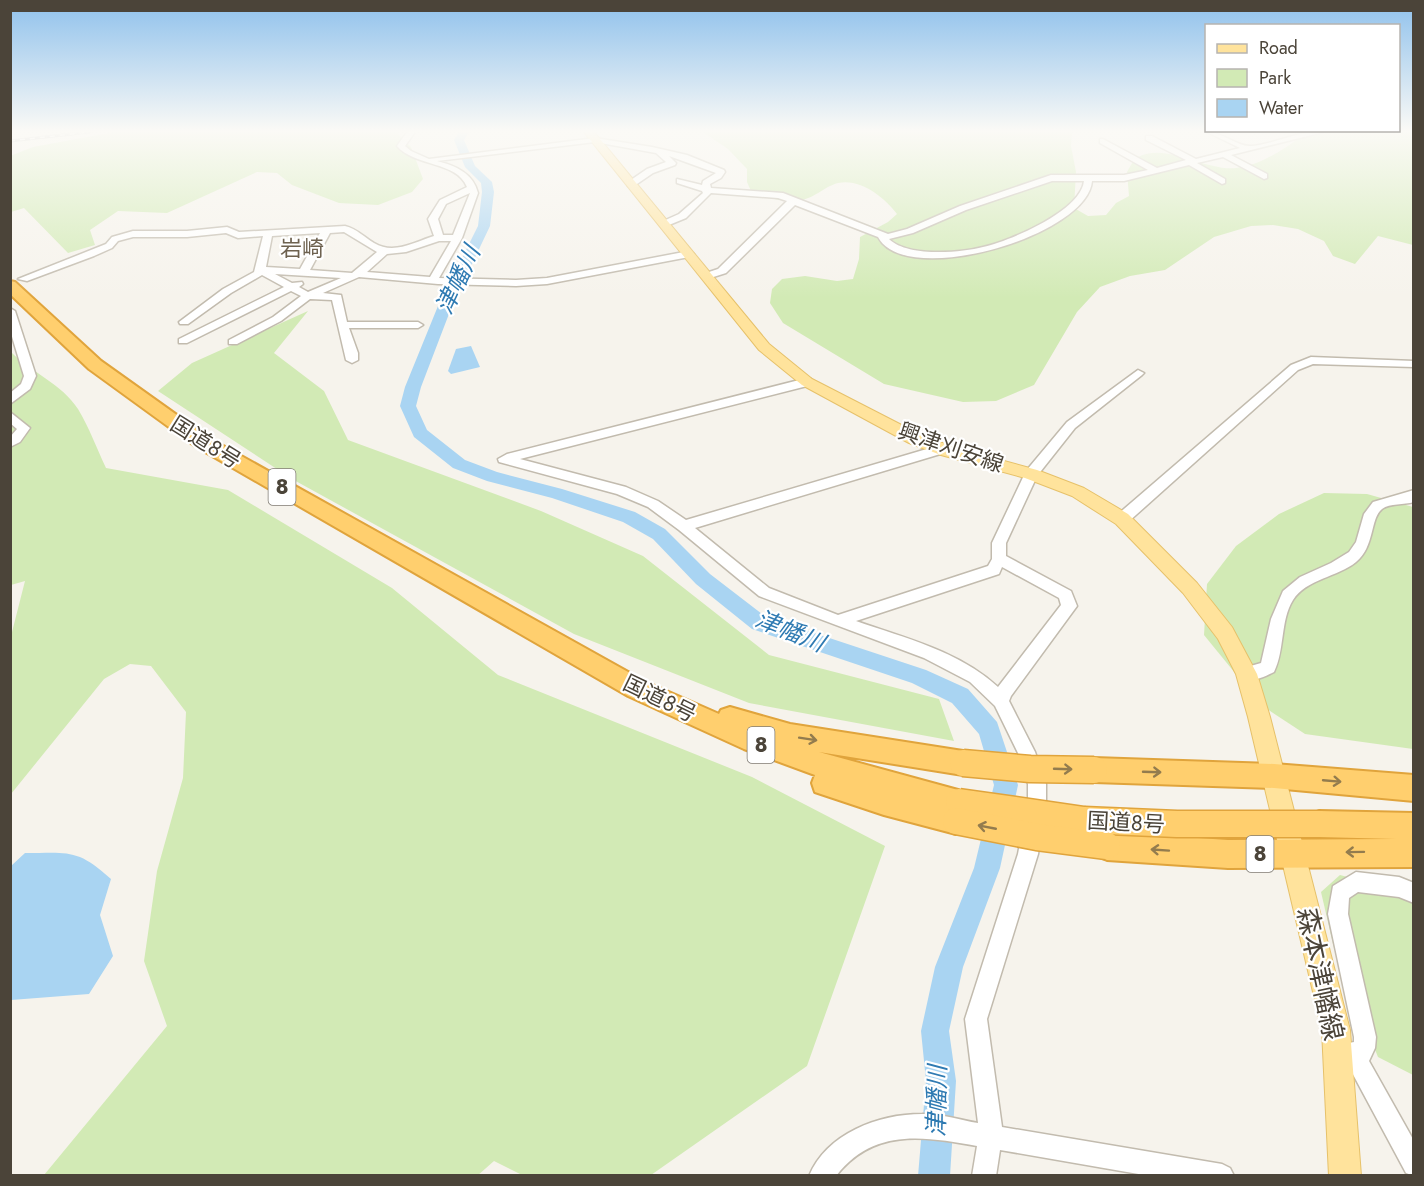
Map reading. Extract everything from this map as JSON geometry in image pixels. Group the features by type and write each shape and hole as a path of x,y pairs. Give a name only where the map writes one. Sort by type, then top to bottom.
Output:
{"highway":[{"name":"国道8号","path":"17,282 95,365 202,442 637,689 724,728 743,750 773,762 884,802 957,812 1177,824 1413,826"},
{"name":"8","path":"577,655 679,700 790,736 963,763 1274,776"},
{"path":"1274,776 1413,788"},
{"name":"8","path":"957,812 1037,837 1107,846 1228,854 1413,853"}],"main road":[{"name":"興津刈安線","path":"634,187 764,347 807,382 915,440 1031,474 1078,492 1122,519 1190,588 1225,633 1246,674 1274,776"},
{"name":"森本津幡線","path":"1274,776 1336,1030 1345,1176"}],"street":[{"path":"700,187 708,190 769,192 887,237 910,231 963,208 1024,187"},
{"path":"882,236 885,243 895,249 937,256 986,250 1027,234 1068,211 1086,191 1087,187"},
{"path":"435,281 457,238 474,193 473,188 443,202 433,219 439,237"},
{"path":"664,224 676,221 687,214 708,190"},
{"path":"707,276 722,271 793,201"},
{"path":"17,282 91,254 109,246 116,239 133,234 187,234 227,230 238,235 345,229 356,232 364,242 384,251"},
{"path":"303,273 327,230"},
{"path":"184,322 227,291 258,274 268,233"},
{"path":"352,360 337,297 355,275 384,251 405,248 439,237 457,238"},
{"path":"260,270 435,281 547,281 689,254"},
{"path":"260,270 308,296 337,297"},
{"path":"183,341 316,273"},
{"path":"233,342 277,319 308,296 355,275"},
{"path":"10,311 30,376 26,386 10,400"},
{"path":"342,325 418,325"},
{"path":"1122,519 1295,367 1311,360 1413,364"},
{"path":"838,621 994,570 999,559 999,543 1031,474 1071,425 1138,373"},
{"path":"807,382 504,459 621,490 653,504 684,526 764,592 930,653 976,677 1001,701 1026,752 1037,784 1037,800 1028,854 976,1019 991,1135 984,1176"},
{"path":"10,416 24,428 10,443"},
{"path":"684,526 942,449"},
{"path":"1246,674 1262,671 1268,667 1288,595 1306,582 1352,559 1362,546 1371,513 1379,504 1403,500 1413,495"},
{"path":"999,559 1059,591 1069,600 1069,606 1004,693 1001,701"},
{"path":"1357,1060 1364,1047 1365,1037 1338,914 1340,892 1356,882 1386,884 1413,893"},
{"path":"1336,1030 1357,1060 1413,1165"},
{"path":"821,1176 835,1155 861,1138 886,1128 924,1125 1222,1176"}],"green space":[{"path":"11,187 223,187 167,213 118,211 90,230 95,245 68,253 24,208 11,212"},
{"path":"298,187 416,187 412,192 378,205 339,203"},
{"path":"749,187 828,187 808,198 796,201 778,200 751,191"},
{"path":"866,187 1075,187 1074,208 1088,216 1106,215 1116,203 1129,196 1128,187 1413,187 1413,245 1378,236 1355,264 1333,256 1324,241 1298,229 1273,225 1251,226 1214,237 1165,270 1130,276 1100,287 1077,312 1034,385 996,401 963,402 884,384 783,323 770,303 772,289 782,279 805,276 837,281 853,279 859,259 860,237 888,222 897,214"},
{"path":"308,311 274,353 324,391 348,440 541,511 643,556 769,655 939,699 954,741 749,703 574,634 292,479 158,391 192,363"},
{"path":"11,352 64,392 71,400 86,423 106,468 228,490 392,588 498,675 752,777 885,846 807,1066 651,1175 522,1175 494,1161 477,1176 44,1175 167,1026 144,961 157,871 183,778 186,712 151,666 130,664 104,679 11,794 11,636 25,581 11,585"},
{"path":"1324,493 1367,494 1413,507 1413,749 1305,734 1261,705 1204,635 1207,584 1236,546 1279,514"},
{"path":"1340,875 1413,894 1413,1075 1378,1057 1334,948 1321,892"}],"water":[{"path":"471,346 480,367 451,374 448,371 456,349"},
{"path":"25,853 71,854 89,862 111,879 100,915 113,956 89,994 11,1000 11,866"}],"waterway":[{"name":"津幡川","path":"487,187 484,226 445,306 413,387 408,406 420,433 459,464 493,477 556,493 629,517 659,534 703,579 759,623 919,676 960,696 989,729 1006,785 987,868 949,967 935,1031 941,1081 934,1176"}],"district":[{"name":"岩崎","path":"302,248"}]}
